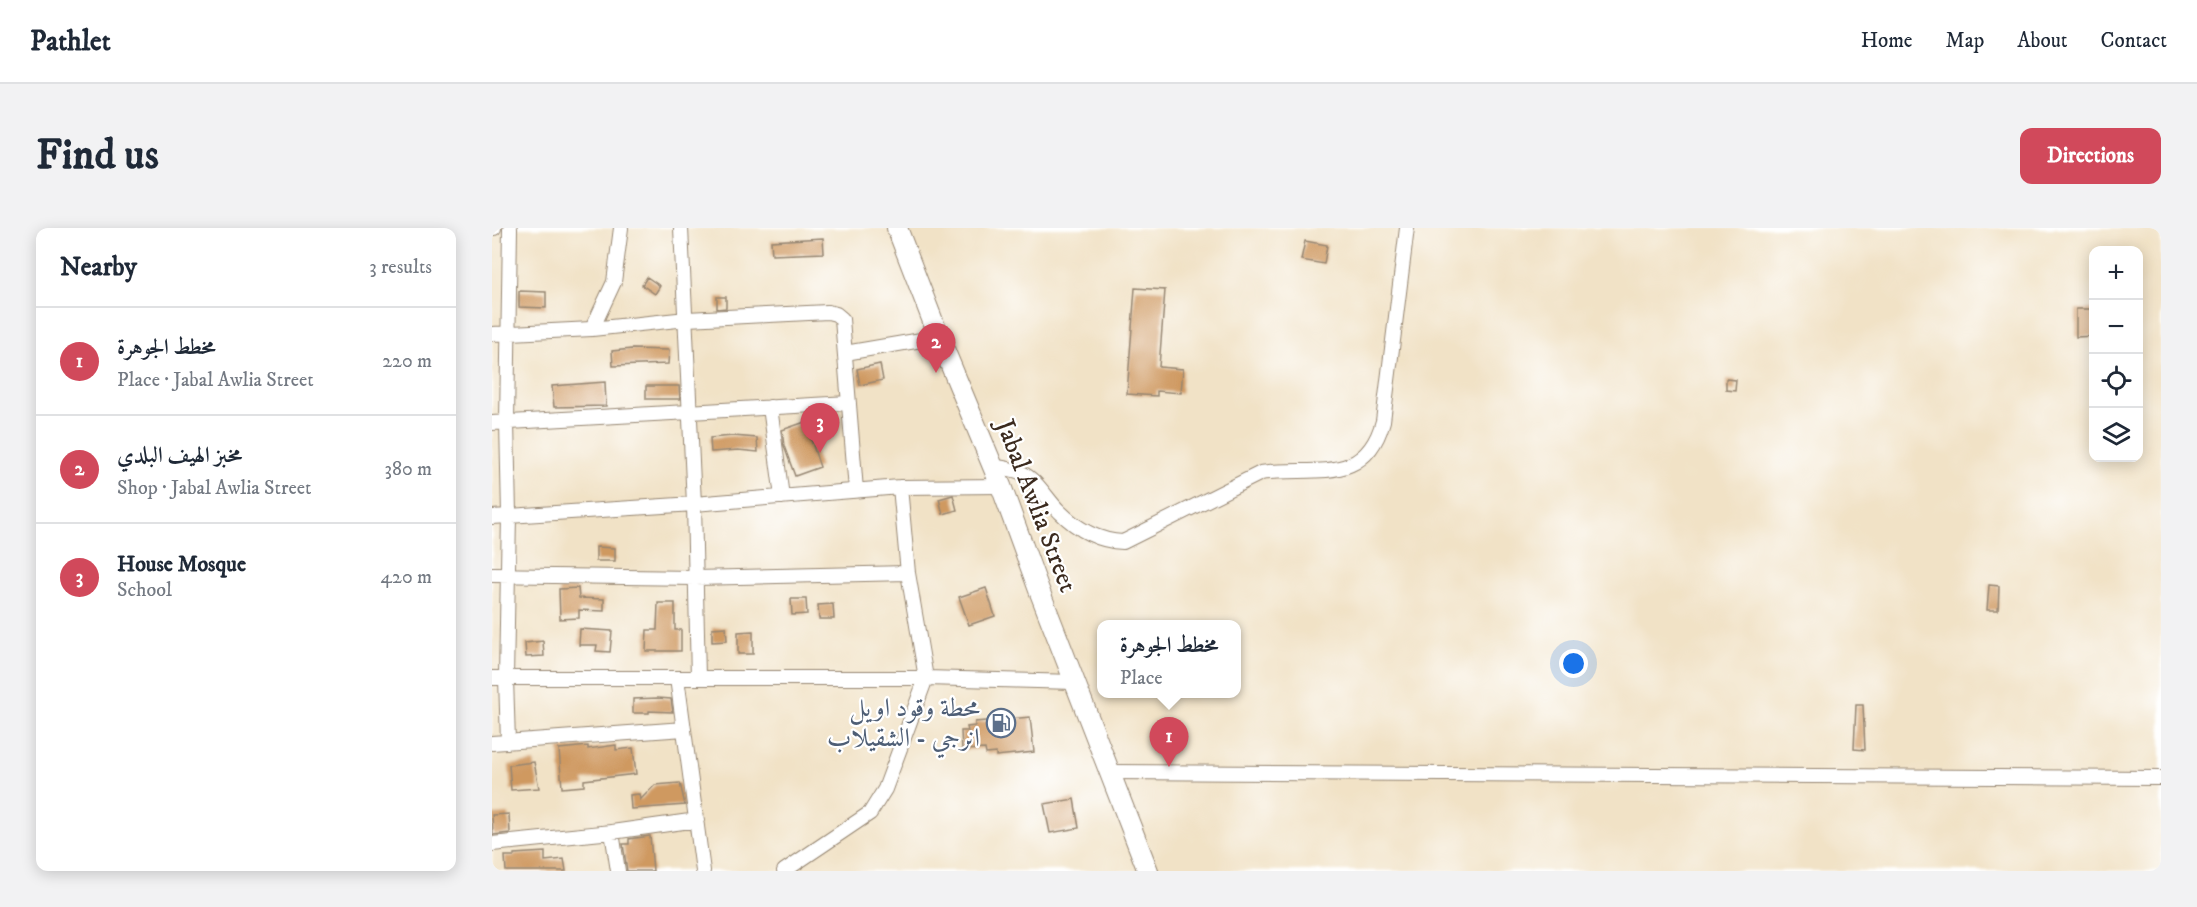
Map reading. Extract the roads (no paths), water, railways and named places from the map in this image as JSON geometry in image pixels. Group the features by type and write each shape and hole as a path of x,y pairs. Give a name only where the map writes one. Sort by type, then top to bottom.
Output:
{"highway":[{"name":"Jabal Awlia Street","path":"897,228 1001,486 1148,871"}],"street":[{"path":"508,742 499,678 508,575 507,422 510,228"},
{"path":"592,328 614,282 621,228"},
{"path":"681,228 694,504 698,678"},
{"path":"993,466 1020,472 1039,486 1060,512 1093,536 1108,541 1123,542 1261,473 1322,472 1341,469 1360,459 1380,434 1383,421 1407,228"},
{"path":"492,334 687,320 828,312 836,314 842,319 856,490"},
{"path":"845,353 939,337"},
{"path":"492,423 689,410 849,403"},
{"path":"770,407 782,496"},
{"path":"492,517 694,504 900,487 1001,486"},
{"path":"784,871 870,813 875,807 885,789 926,678 908,573 900,487"},
{"path":"492,575 695,578 908,573"},
{"path":"499,678 926,678 1075,682"},
{"path":"677,678 703,871"},
{"path":"492,743 684,729"},
{"path":"1109,772 2161,778"},
{"path":"492,844 612,832 697,820"},
{"path":"612,832 618,871"}],"place":[{"name":"مخبز الهيف البلدي","path":"936,373"},
{"name":"House Mosque","path":"820,453"},
{"name":"محطة وقود اويل انرجي - الشقيلاب","path":"1001,723"},
{"name":"مخطط الجوهرة","path":"1169,767"}]}
